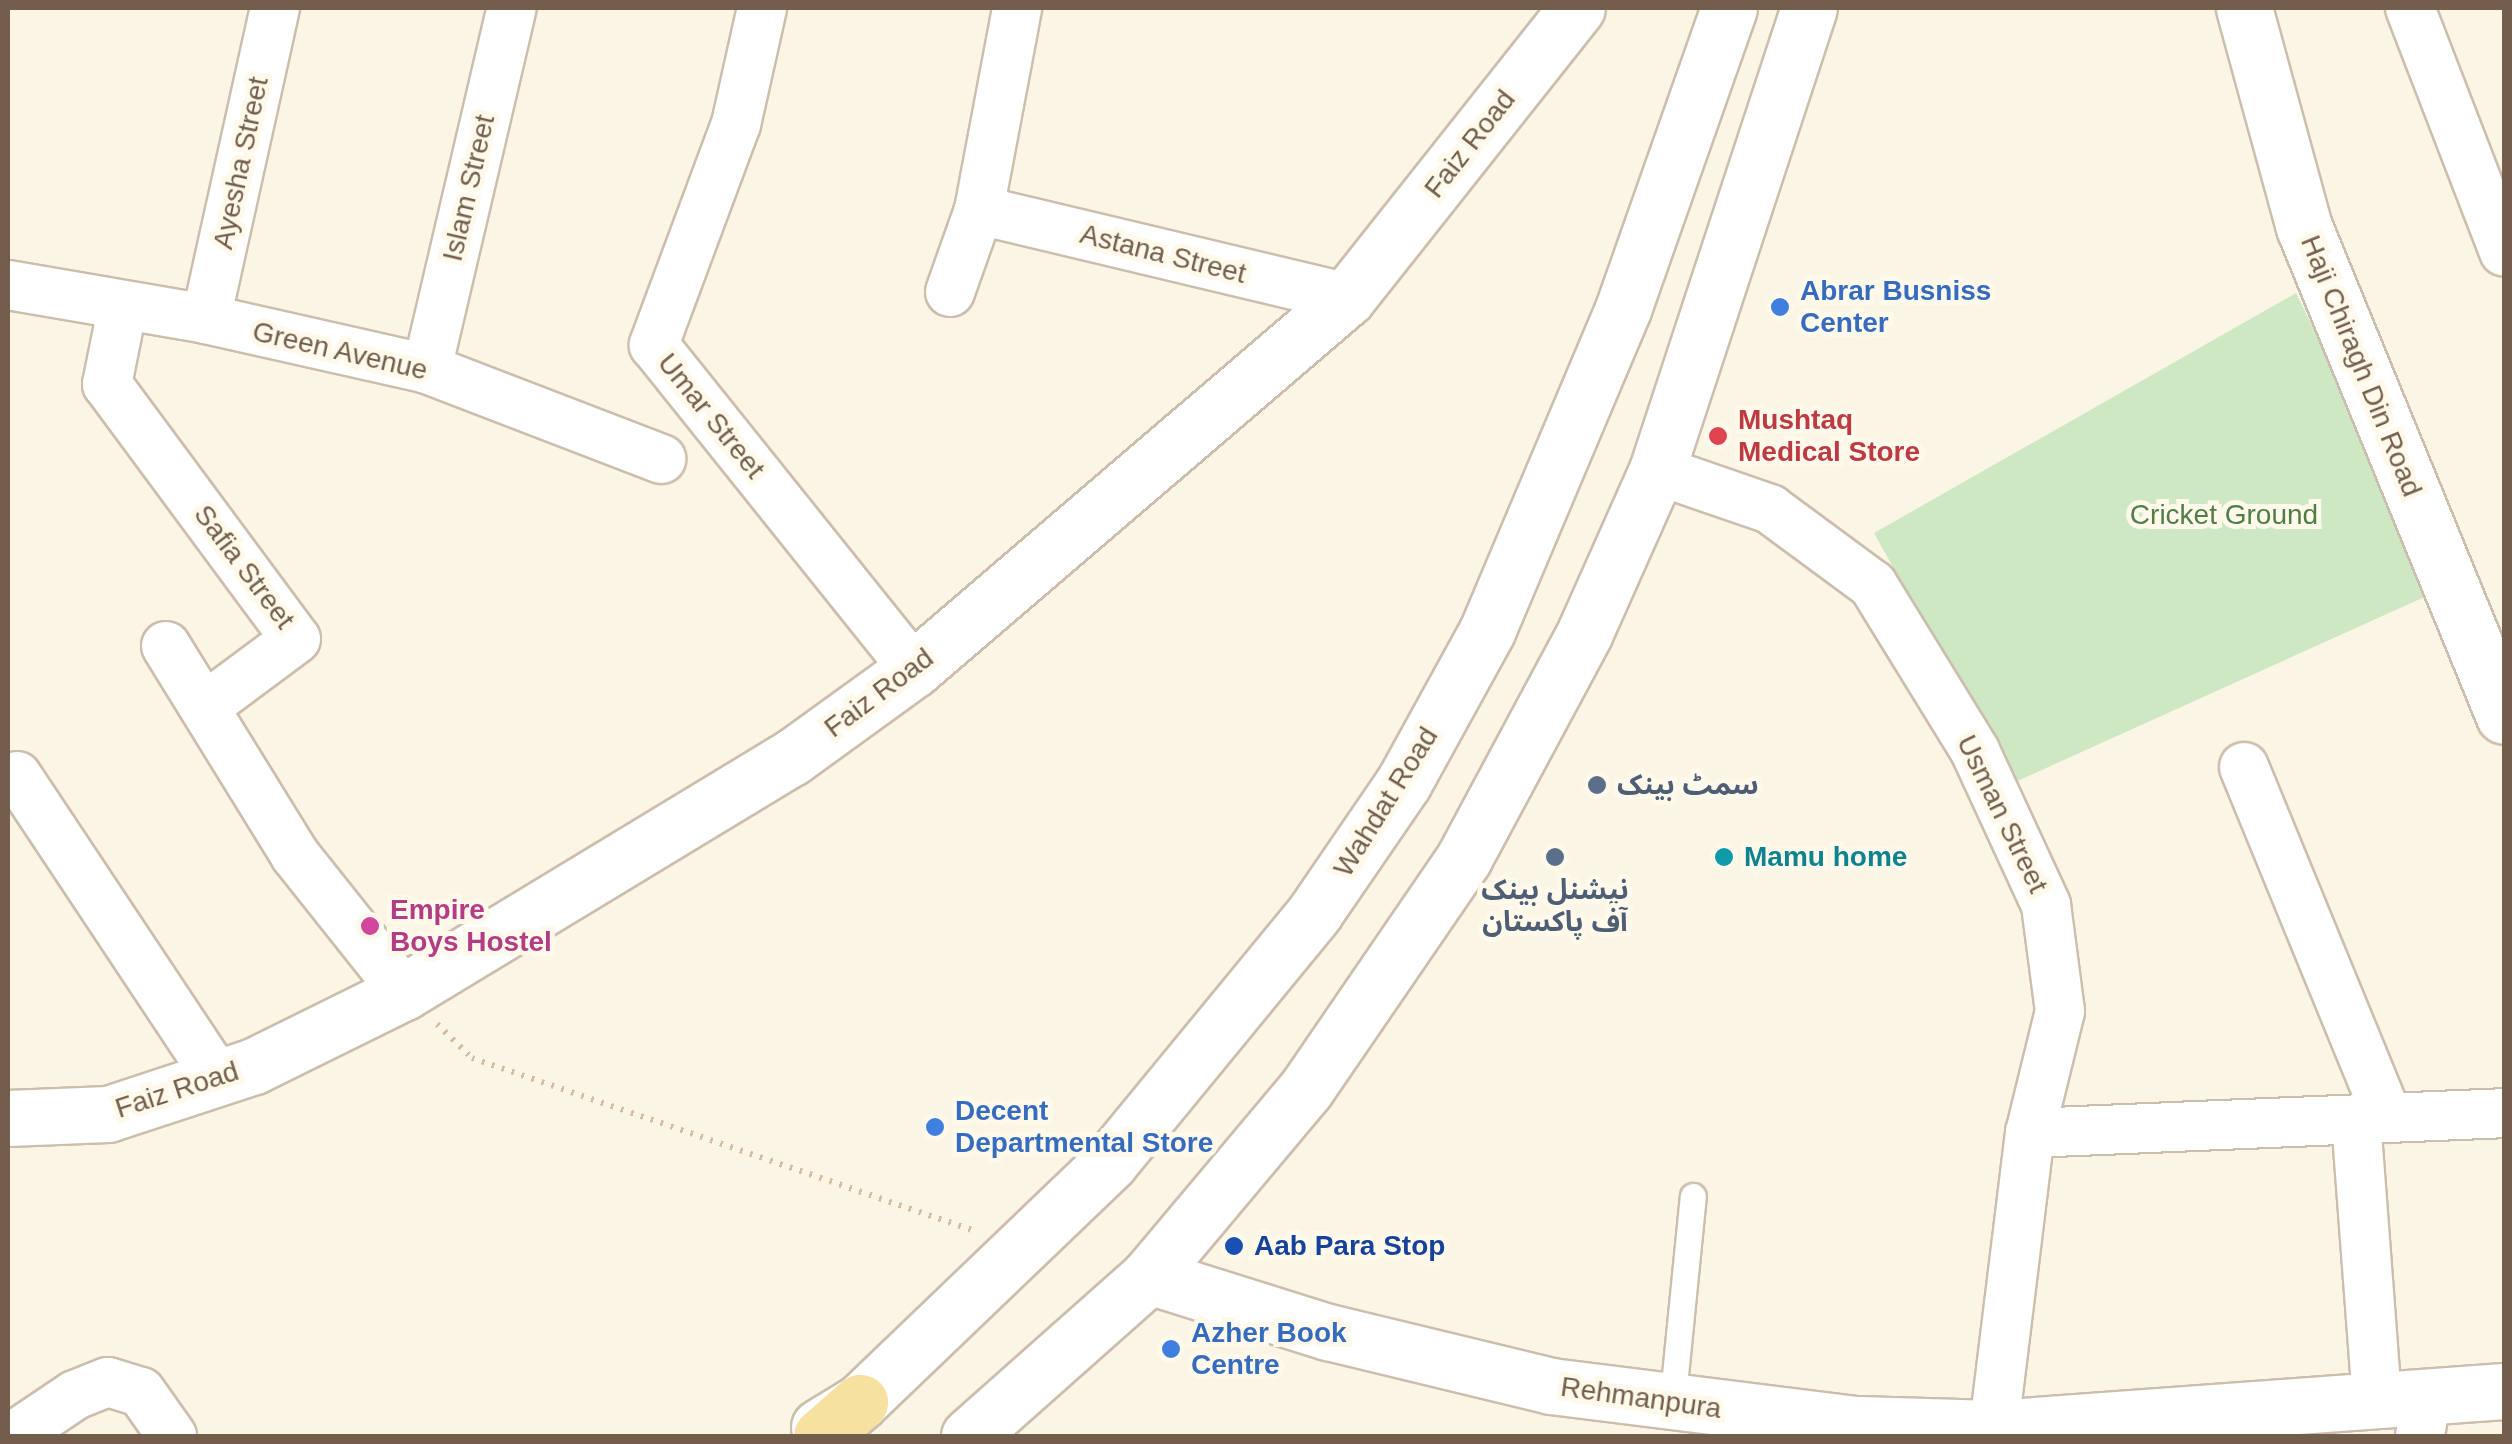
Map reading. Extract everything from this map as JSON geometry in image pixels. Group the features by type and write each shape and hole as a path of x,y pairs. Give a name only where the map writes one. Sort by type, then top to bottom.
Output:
{"street":[{"name":"Ayesha Street","path":"206,320 275,8"},
{"name":"Islam Street","path":"427,369 512,8"},
{"name":"Umar Street","path":"762,8 736,124 654,346 914,669"},
{"path":"950,292 979,210 1017,8"},
{"name":"Faiz Road","path":"8,1118 108,1114 218,1078 404,992 790,758 914,669 1347,298 1577,8"},
{"name":"Wahdat Road","path":"802,1436 841,1419 1025,1249 1110,1162 1315,912 1404,782 1487,631 1615,327 1729,8"},
{"path":"969,1436 1150,1276 1306,1089 1464,858 1586,632 1657,470 1809,8"},
{"name":"Haji Chiragh Din Road","path":"2244,8 2304,227 2504,716"},
{"path":"2410,8 2504,251"},
{"name":"Astana Street","path":"979,210 1347,298"},
{"name":"Green Avenue","path":"8,284 206,320 427,369 661,459"},
{"name":"Safia Street","path":"123,305 106,384 296,639 207,705"},
{"name":"Usman Street","path":"1657,470 1770,510 1872,586 1975,751 2046,905 2060,1011 2030,1133 1994,1428"},
{"path":"166,646 207,705 295,855 404,992"},
{"path":"2244,766 2372,1119 2407,1412"},
{"path":"18,776 218,1078"},
{"path":"2030,1133 2504,1113"},
{"name":"Rehmanpura","path":"1150,1276 1328,1332 1552,1386 1672,1405 1858,1424 1994,1428 2407,1412 2504,1390"},
{"path":"14,1436 75,1395 108,1382 141,1392 172,1436"}],"lane":[{"path":"1672,1405 1693,1196"}],"path":[{"path":"404,992 472,1058 1025,1249"}],"green space":[{"name":"Cricket Ground","path":"2296,293 2440,590 2013,783 1874,533"}],"place":[{"name":"Abrar Busniss Center","path":"1780,307"},
{"name":"Mushtaq Medical Store","path":"1718,436"},
{"name":"سمٹ بینک","path":"1597,785"},
{"name":"نیشنل بینک آف پاکستان","path":"1555,857"},
{"name":"Mamu home","path":"1724,857"},
{"name":"Empire Boys Hostel","path":"370,926"},
{"name":"Decent Departmental Store","path":"935,1127"},
{"name":"Aab Para Stop","path":"1234,1246"},
{"name":"Azher Book Centre","path":"1171,1349"}]}
